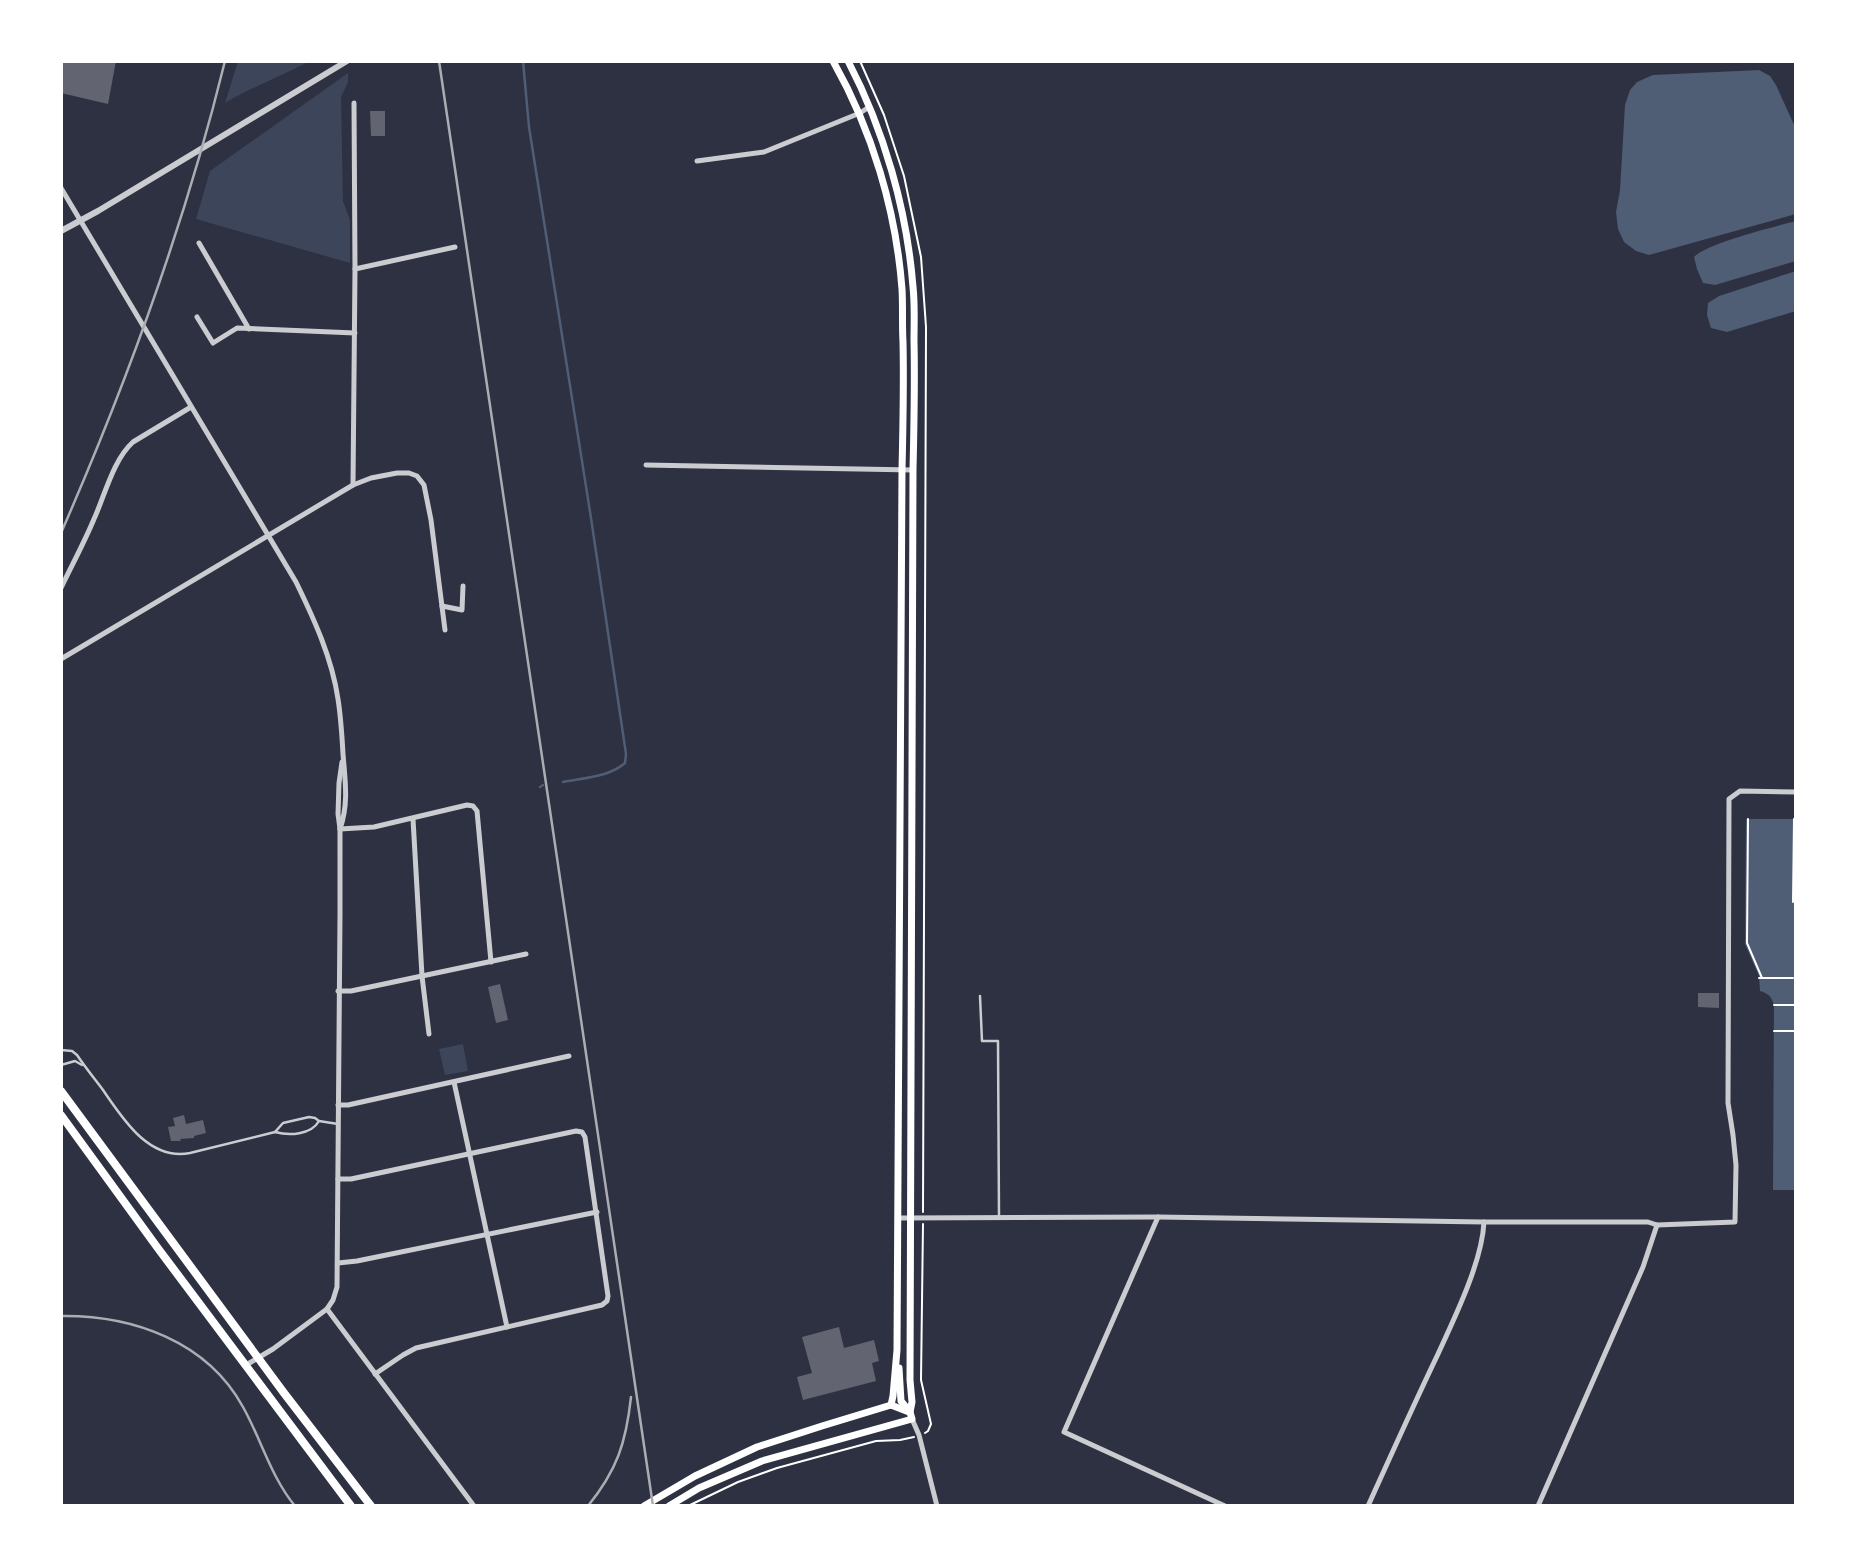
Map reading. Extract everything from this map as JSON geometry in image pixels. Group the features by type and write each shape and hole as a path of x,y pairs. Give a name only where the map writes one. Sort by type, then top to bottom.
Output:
{"main road":[{"path":"833,61 860,113 882,180 902,288 904,406 897,1350 891,1405"},
{"path":"848,61 869,107 892,172 904,219 913,288 915,407 911,1416"},
{"path":"61,1091 371,1506"},
{"path":"61,1115 351,1506"},
{"path":"897,1350 901,1401 911,1416"},
{"path":"644,1506 695,1476 757,1447 891,1405 911,1416"},
{"path":"669,1506 699,1488 762,1461 911,1416"}],"street":[{"path":"61,231 347,61"},
{"path":"353,485 354,103"},
{"path":"697,162 764,152 869,107"},
{"path":"61,188 296,582 314,619 329,660 338,696 343,755 338,814 338,1263 335,1295 327,1309 259,1359 246,1365"},
{"path":"199,243 249,329"},
{"path":"355,269 454,247"},
{"path":"197,317 213,343 237,328 355,332"},
{"path":"61,588 126,448 191,407"},
{"path":"646,465 913,470"},
{"path":"61,659 353,485 387,474 409,473 417,476 424,485 442,606 440,620 445,630"},
{"path":"442,606 462,610 463,586"},
{"path":"898,1218 1158,1217 1648,1222 1657,1225 1735,1222 1736,1165 1728,1103 1729,799 1740,791 1796,792"},
{"path":"340,829 374,827 467,805 473,806 477,811 491,962"},
{"path":"413,818 422,976 429,1034"},
{"path":"338,991 351,991 526,954"},
{"path":"338,1104 348,1105 569,1056"},
{"path":"453,1082 507,1326"},
{"path":"338,1180 576,1131 582,1132 585,1138 607,1301 602,1305 416,1348 375,1374"},
{"path":"338,1263 597,1212"},
{"path":"1158,1217 1064,1432 1225,1506"},
{"path":"1368,1506 1459,1308 1479,1252 1484,1222"},
{"path":"1538,1506 1643,1267 1657,1225"},
{"path":"327,1309 474,1506"},
{"path":"911,1416 919,1435 937,1506"}],"lane":[{"path":"980,996 982,1041 998,1041 999,1217"},
{"path":"61,1050 72,1051 77,1055 130,1128 149,1144 166,1152 182,1154 275,1132 286,1135 312,1129 319,1121"},
{"path":"61,1065 75,1061 85,1067"},
{"path":"275,1132 283,1123 305,1118 338,1124"}],"path":[{"path":"1748,819 1747,943 1761,978 1793,978"},
{"path":"1793,902 1794,819"},
{"path":"1774,1005 1796,1005"},
{"path":"1774,1031 1796,1031"},
{"path":"688,1506 738,1482 777,1468 876,1441 900,1440"}],"shaded area":[{"path":"238,61 310,61 225,103"},
{"path":"1759,70 1770,76 1776,85 1796,129 1796,214 1649,255 1636,251 1624,242 1618,229 1616,212 1620,190 1625,105 1630,90 1637,82 1653,75"},
{"path":"348,73 348,82 341,97 343,201 350,220 350,263 196,219 210,171"},
{"path":"1796,221 1796,261 1715,285 1703,283 1694,257 1701,252 1742,236"},
{"path":"1796,271 1796,311 1727,332 1711,328 1707,315 1708,303 1719,296"},
{"path":"1746,819 1796,819 1796,1190 1773,1190 1774,1005 1766,993 1760,991 1759,976 1745,944"},
{"path":"463,1044 468,1071 445,1075 439,1049"}],"building":[{"path":"61,61 116,61 108,104 61,93"},
{"path":"370,111 385,111 385,136 371,136"},
{"path":"500,984 508,1020 496,1023 488,987"},
{"path":"1698,993 1719,993 1719,1008 1698,1007"},
{"path":"184,1115 186,1124 203,1120 206,1133 194,1138 180,1139 181,1141 171,1141 168,1127 175,1126 173,1118"},
{"path":"839,1327 844,1348 874,1340 879,1361 872,1363 876,1381 803,1400 797,1377 812,1373 802,1337"}],"waterway":[{"path":"523,61 529,127 626,754 625,763 619,768 596,776 563,782"}],"railway":[{"path":"61,533 109,418 153,301 192,182 225,61"},
{"path":"439,61 653,1506"},
{"path":"61,1316 88,1317 140,1327 165,1336 209,1365 228,1384 243,1407 273,1470 295,1506"},
{"path":"588,1506 613,1468 623,1442 631,1397"}]}
